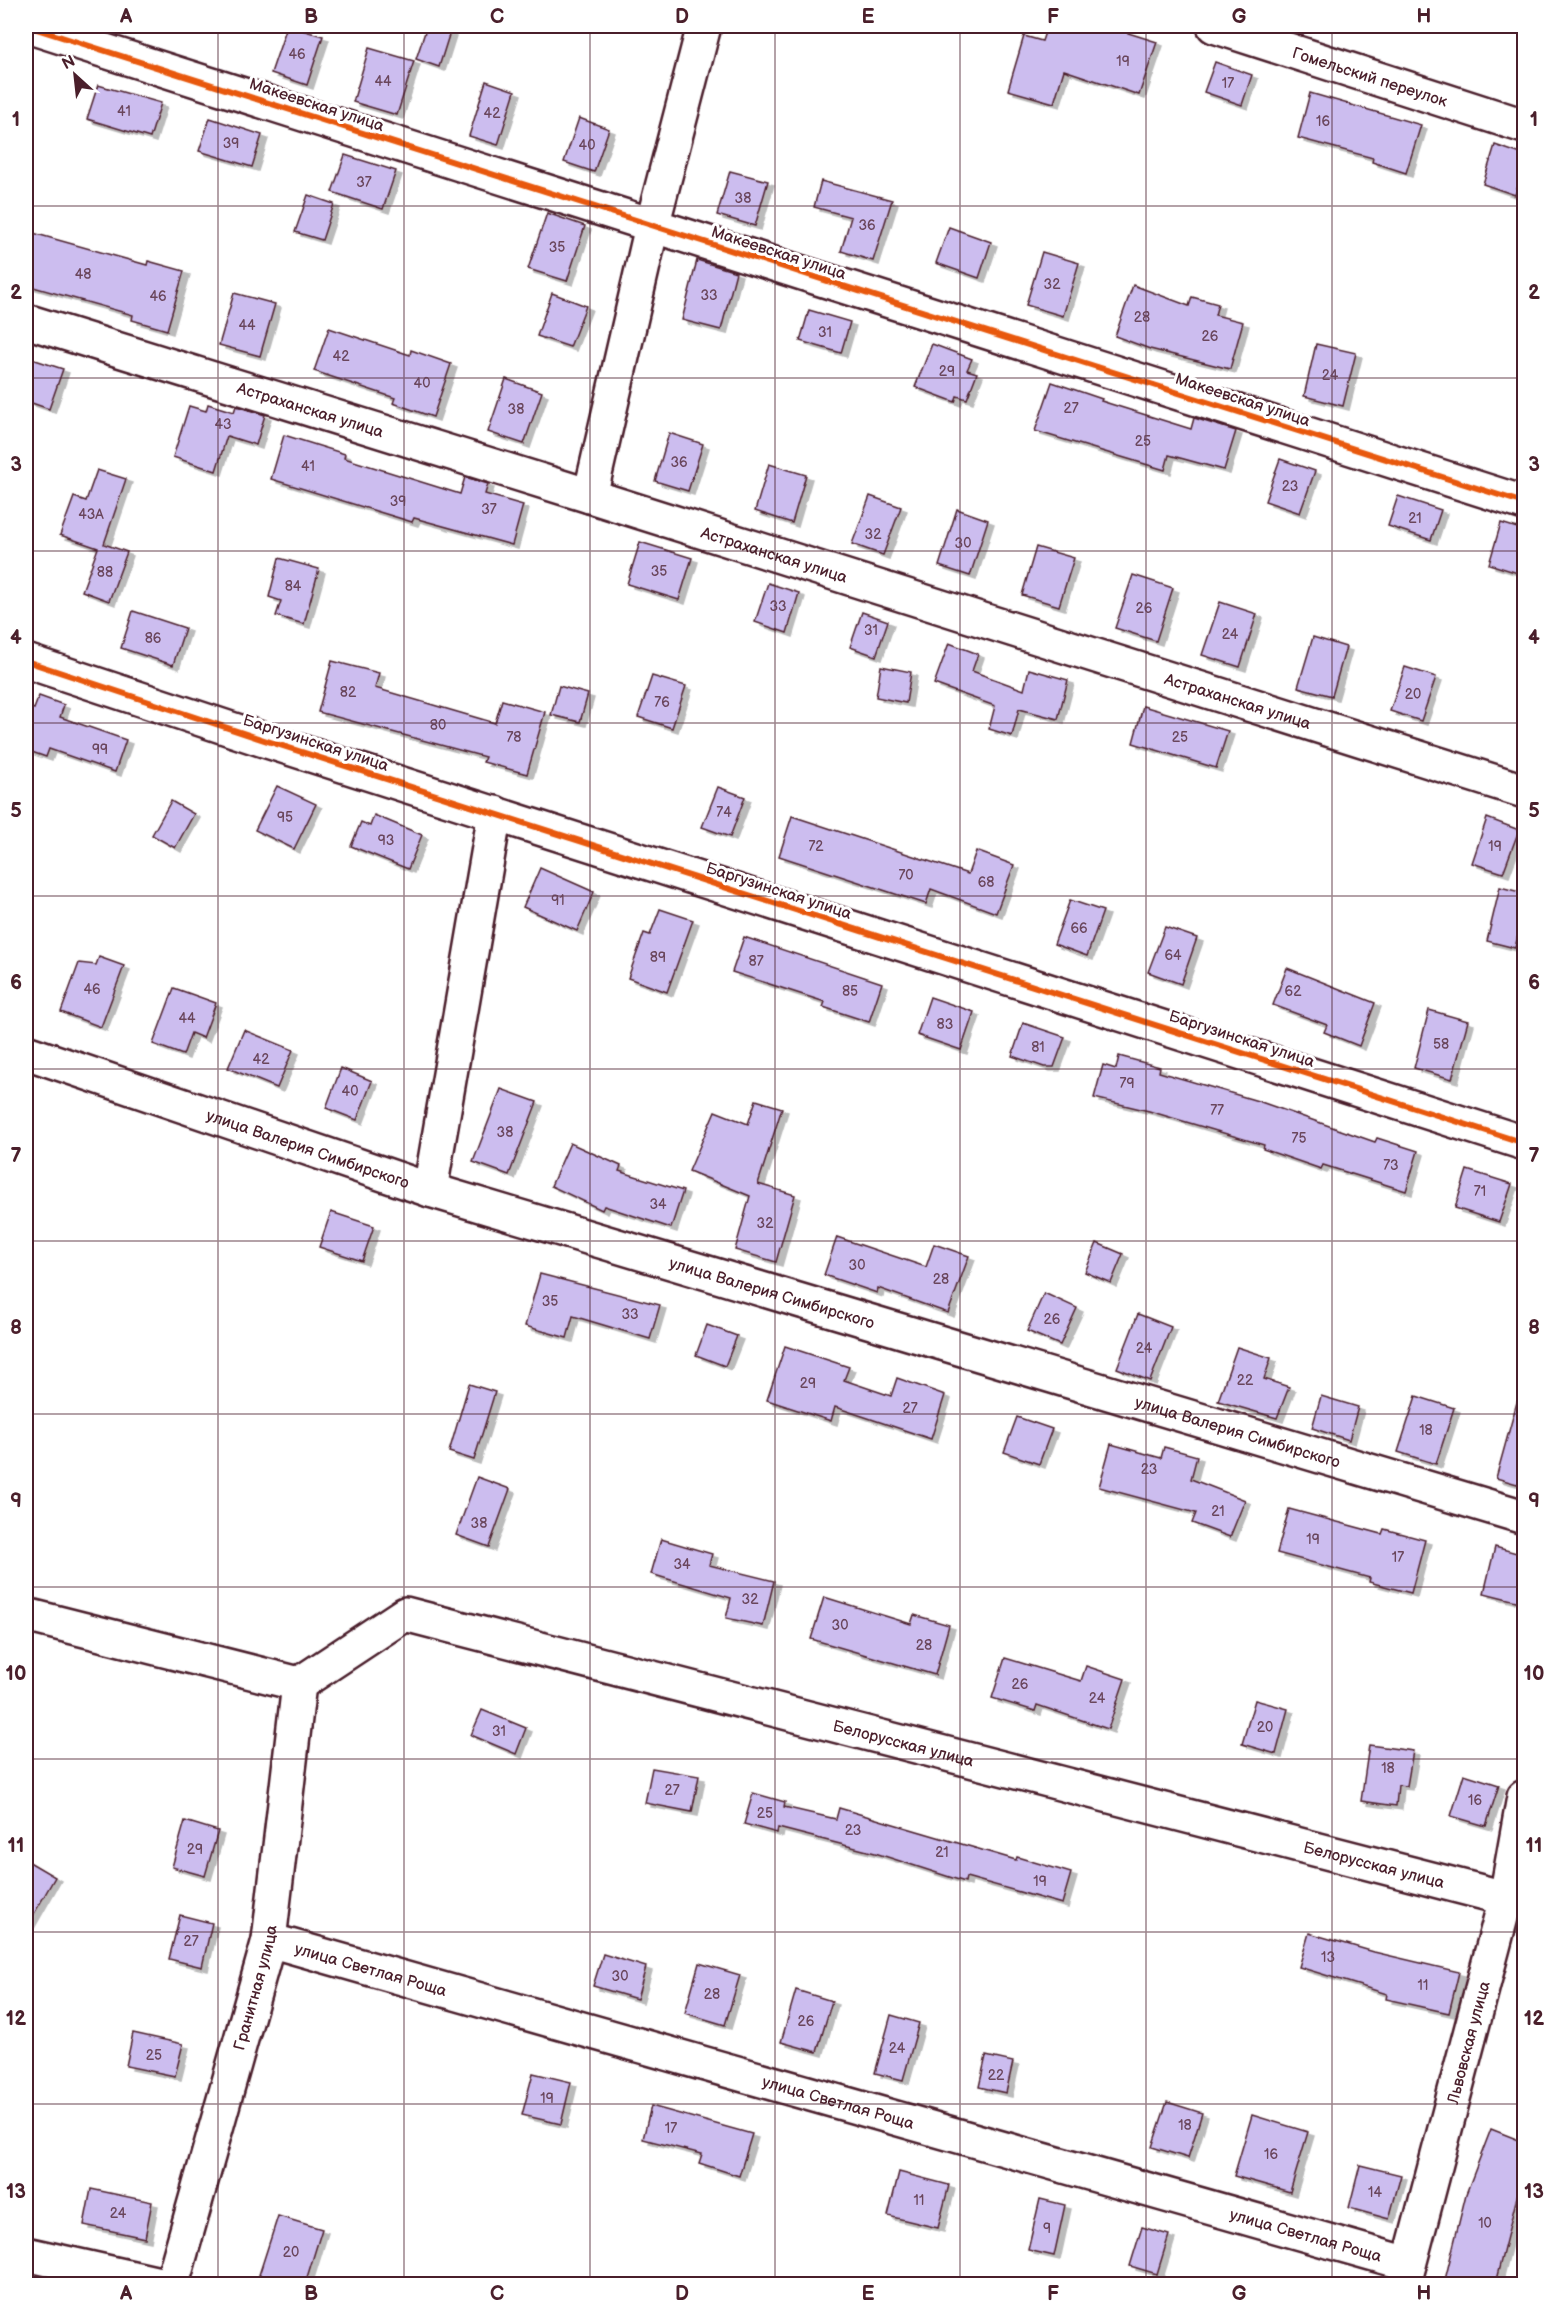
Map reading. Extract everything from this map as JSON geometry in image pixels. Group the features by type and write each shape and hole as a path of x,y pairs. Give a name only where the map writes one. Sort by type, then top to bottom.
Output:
{"street":[{"name":"Макеевская улица","path":"27,26 1524,503"},
{"path":"590,496 652,226 704,26"},
{"name":"Гомельский переулок","path":"1214,26 1524,126"},
{"name":"Астраханская улица","path":"26,321 590,496 1524,791"},
{"name":"Баргузинская улица","path":"26,661 261,740 1524,1143"},
{"path":"430,1190 495,813"},
{"name":"улица Валерия Симбирского","path":"26,1052 430,1190 1524,1517"},
{"name":"Белорусская улица","path":"299,1684 405,1614 1515,1901"},
{"path":"26,1615 299,1684"},
{"name":"Гранитная улица","path":"172,2284 269,1940 299,1684"},
{"name":"Львовская улица","path":"1406,2274 1515,1901 1524,1797"},
{"name":"улица Светлая Роща","path":"269,1940 1406,2274"},
{"path":"26,2254 160,2284"}],"building":[{"path":"287,26 323,36 307,85 271,73"},
{"path":"427,26 450,32 439,67 416,59"},
{"path":"1047,26 1106,26 1157,42 1139,95 1064,70 1054,103 1008,90 1024,36 1042,41"},
{"path":"369,48 414,61 397,115 353,102"},
{"path":"1215,62 1252,75 1242,105 1204,92"},
{"path":"486,81 515,91 498,145 469,136"},
{"path":"98,85 161,103 150,138 87,119"},
{"path":"1310,93 1421,125 1406,173 1372,162 1373,158 1298,138"},
{"path":"210,118 262,135 252,167 199,151"},
{"path":"579,118 609,129 594,172 564,162"},
{"path":"1495,145 1524,155 1524,168 1515,195 1483,184"},
{"path":"345,155 396,171 383,209 332,192"},
{"path":"730,171 768,181 755,226 717,215"},
{"path":"821,181 892,200 873,261 841,251 851,217 814,207"},
{"path":"308,195 334,204 322,240 295,232"},
{"path":"547,213 585,226 567,281 528,269"},
{"path":"949,227 991,242 979,278 936,263"},
{"path":"26,231 147,265 148,261 184,271 167,330 132,320 133,315 26,285"},
{"path":"1042,252 1079,263 1063,316 1026,305"},
{"path":"697,260 736,272 721,330 682,320"},
{"path":"1133,285 1189,306 1192,297 1218,304 1215,315 1243,322 1230,369 1150,349 1115,336"},
{"path":"234,293 275,304 260,356 219,345"},
{"path":"552,293 586,306 570,347 537,336"},
{"path":"809,310 850,322 841,353 800,341"},
{"path":"329,328 410,355 411,350 451,364 433,417 393,403 395,398 314,371"},
{"path":"932,344 972,359 967,370 977,373 967,399 957,396 955,402 915,387"},
{"path":"1316,344 1356,353 1343,406 1304,396"},
{"path":"26,357 63,369 49,409 26,401"},
{"path":"506,379 542,392 524,444 488,432"},
{"path":"1052,382 1102,399 1101,401 1191,429 1194,418 1236,431 1224,470 1169,455 1165,470 1035,431"},
{"path":"208,404 234,412 236,406 265,415 256,445 227,436 216,471 173,457 189,406 206,411"},
{"path":"669,433 703,444 688,491 655,481"},
{"path":"284,435 345,454 344,458 460,494 465,477 488,484 485,494 523,505 512,545 414,518 412,522 271,479"},
{"path":"1280,459 1315,471 1300,513 1265,501"},
{"path":"769,464 806,475 792,523 755,511"},
{"path":"97,470 126,479 104,544 127,552 109,601 82,591 98,548 60,535 74,497 86,501"},
{"path":"870,496 901,507 883,555 852,544"},
{"path":"1398,496 1441,510 1431,540 1388,526"},
{"path":"957,509 988,520 970,576 939,566"},
{"path":"1501,523 1524,530 1524,575 1489,564"},
{"path":"640,542 692,558 679,600 627,584"},
{"path":"1036,547 1074,558 1059,606 1022,595"},
{"path":"279,558 319,569 304,624 276,616 281,601 269,597"},
{"path":"1133,575 1173,588 1156,641 1115,628"},
{"path":"768,583 799,593 787,633 755,622"},
{"path":"1220,602 1257,614 1240,667 1202,655"},
{"path":"133,611 185,628 173,665 121,648"},
{"path":"862,612 888,621 876,656 850,647"},
{"path":"1313,637 1346,647 1332,696 1298,687"},
{"path":"949,643 978,654 972,671 1024,690 1029,669 1068,680 1058,719 1019,709 1012,736 989,729 995,706 934,684"},
{"path":"332,661 379,673 375,688 495,723 502,700 545,712 527,774 483,762 485,757 318,712"},
{"path":"881,666 911,672 906,703 876,697"},
{"path":"1405,667 1436,677 1421,721 1390,711"},
{"path":"652,676 686,686 672,728 638,717"},
{"path":"559,686 588,694 580,722 551,715"},
{"path":"39,696 64,705 60,717 126,740 115,772 49,749 46,757 26,750 26,706 34,709"},
{"path":"1143,706 1228,731 1216,768 1133,743"},
{"path":"277,786 316,804 294,849 255,830"},
{"path":"718,787 745,797 730,837 702,827"},
{"path":"171,801 194,814 175,848 152,835"},
{"path":"374,815 422,835 408,869 351,846 361,822 370,826"},
{"path":"792,816 968,874 976,851 1014,865 996,913 931,889 926,904 779,856"},
{"path":"1487,818 1519,830 1503,873 1472,863"},
{"path":"540,868 594,892 577,931 523,907"},
{"path":"1500,887 1524,893 1524,909 1515,948 1487,941"},
{"path":"1070,900 1103,911 1087,956 1054,944"},
{"path":"660,909 693,920 667,992 628,978 644,933 650,935"},
{"path":"1165,927 1197,938 1181,984 1148,972"},
{"path":"744,937 882,983 869,1022 823,1007 825,1002 732,972"},
{"path":"99,957 124,966 101,1027 61,1012 79,963 96,965"},
{"path":"1287,968 1375,1003 1359,1046 1324,1032 1327,1025 1273,1005"},
{"path":"174,988 216,1003 203,1038 191,1033 183,1055 153,1044"},
{"path":"930,997 974,1012 961,1050 917,1035"},
{"path":"1429,1010 1468,1021 1452,1079 1414,1068"},
{"path":"1023,1023 1065,1037 1054,1067 1044,1067 1012,1056"},
{"path":"244,1030 293,1050 277,1088 228,1068"},
{"path":"1119,1056 1160,1067 1159,1072 1258,1101 1375,1142 1377,1138 1418,1151 1406,1191 1323,1165 1321,1169 1263,1149 1264,1145 1149,1111 1094,1098 1103,1065 1116,1069"},
{"path":"341,1068 372,1081 357,1120 326,1108"},
{"path":"501,1089 537,1102 509,1175 473,1162"},
{"path":"756,1100 782,1108 758,1184 795,1195 776,1262 735,1250 750,1196 689,1171 715,1111 748,1124"},
{"path":"570,1143 621,1166 619,1171 683,1191 671,1228 604,1206 602,1210 551,1186"},
{"path":"1467,1170 1512,1184 1499,1222 1455,1208"},
{"path":"331,1212 374,1226 362,1261 319,1247"},
{"path":"837,1237 926,1267 934,1244 969,1256 948,1313 878,1288 877,1293 824,1275"},
{"path":"1097,1243 1123,1254 1111,1283 1085,1272"},
{"path":"540,1274 660,1305 650,1339 573,1316 567,1338 525,1326"},
{"path":"1044,1293 1077,1308 1060,1345 1027,1331"},
{"path":"1138,1314 1171,1327 1150,1381 1117,1368"},
{"path":"707,1325 737,1336 725,1366 696,1355"},
{"path":"785,1346 849,1367 844,1380 891,1396 897,1378 945,1395 931,1439 835,1407 831,1421 767,1400"},
{"path":"1237,1347 1271,1358 1264,1379 1289,1387 1277,1418 1218,1401"},
{"path":"469,1384 495,1392 474,1460 449,1452"},
{"path":"1321,1396 1358,1407 1349,1440 1312,1428"},
{"path":"1416,1396 1454,1408 1436,1464 1398,1452"},
{"path":"1517,1402 1524,1403 1524,1486 1496,1478"},
{"path":"1017,1417 1052,1429 1039,1464 1004,1452"},
{"path":"1111,1444 1161,1458 1164,1447 1197,1456 1191,1479 1245,1500 1230,1537 1192,1523 1196,1513 1099,1487"},
{"path":"477,1477 510,1489 489,1547 456,1535"},
{"path":"1289,1509 1382,1534 1384,1529 1425,1540 1411,1593 1369,1582 1370,1578 1277,1553"},
{"path":"661,1539 712,1554 709,1565 774,1581 763,1626 726,1618 731,1598 651,1574"},
{"path":"1495,1547 1524,1555 1524,1603 1484,1593"},
{"path":"824,1597 911,1624 914,1615 949,1625 935,1675 811,1639"},
{"path":"1005,1658 1081,1681 1086,1666 1125,1679 1108,1729 1037,1705 1035,1711 992,1698"},
{"path":"1255,1700 1288,1709 1276,1754 1242,1744"},
{"path":"482,1710 526,1728 516,1754 471,1735"},
{"path":"1369,1745 1413,1751 1407,1786 1398,1785 1396,1806 1361,1801"},
{"path":"652,1768 699,1776 692,1812 645,1803"},
{"path":"1464,1774 1499,1785 1486,1826 1451,1816"},
{"path":"753,1793 785,1802 784,1807 836,1819 839,1808 1016,1860 1017,1857 1071,1873 1062,1904 966,1877 965,1882 875,1853 778,1828 777,1833 744,1824"},
{"path":"185,1821 218,1831 205,1876 172,1867"},
{"path":"26,1860 55,1877 26,1928"},
{"path":"180,1915 212,1923 202,1967 169,1959"},
{"path":"1309,1933 1374,1952 1459,1972 1449,2013 1386,1999 1387,1994 1299,1967"},
{"path":"603,1954 646,1967 637,1999 593,1986"},
{"path":"699,1963 740,1975 725,2025 685,2013"},
{"path":"796,1990 832,2001 817,2052 781,2042"},
{"path":"891,2015 919,2023 903,2080 875,2073"},
{"path":"133,2033 183,2044 175,2076 126,2066"},
{"path":"986,2056 1013,2062 1006,2093 979,2087"},
{"path":"533,2073 571,2082 561,2124 522,2115"},
{"path":"1167,2102 1202,2113 1188,2158 1152,2147"},
{"path":"651,2106 752,2134 739,2176 699,2163 702,2154 643,2139"},
{"path":"1252,2115 1308,2132 1290,2192 1234,2176"},
{"path":"1491,2129 1524,2142 1524,2169 1495,2284 1444,2284 1466,2194"},
{"path":"1360,2165 1401,2175 1389,2219 1349,2208"},
{"path":"899,2172 949,2185 938,2228 888,2216"},
{"path":"91,2189 152,2202 145,2238 84,2225"},
{"path":"1040,2199 1065,2205 1054,2256 1028,2250"},
{"path":"278,2216 322,2229 305,2284 292,2284 259,2275"},
{"path":"1142,2227 1169,2235 1157,2274 1130,2266"}],"cycle path":[{"path":"27,26 1524,503"},
{"path":"26,661 261,739 1524,1143"}]}
